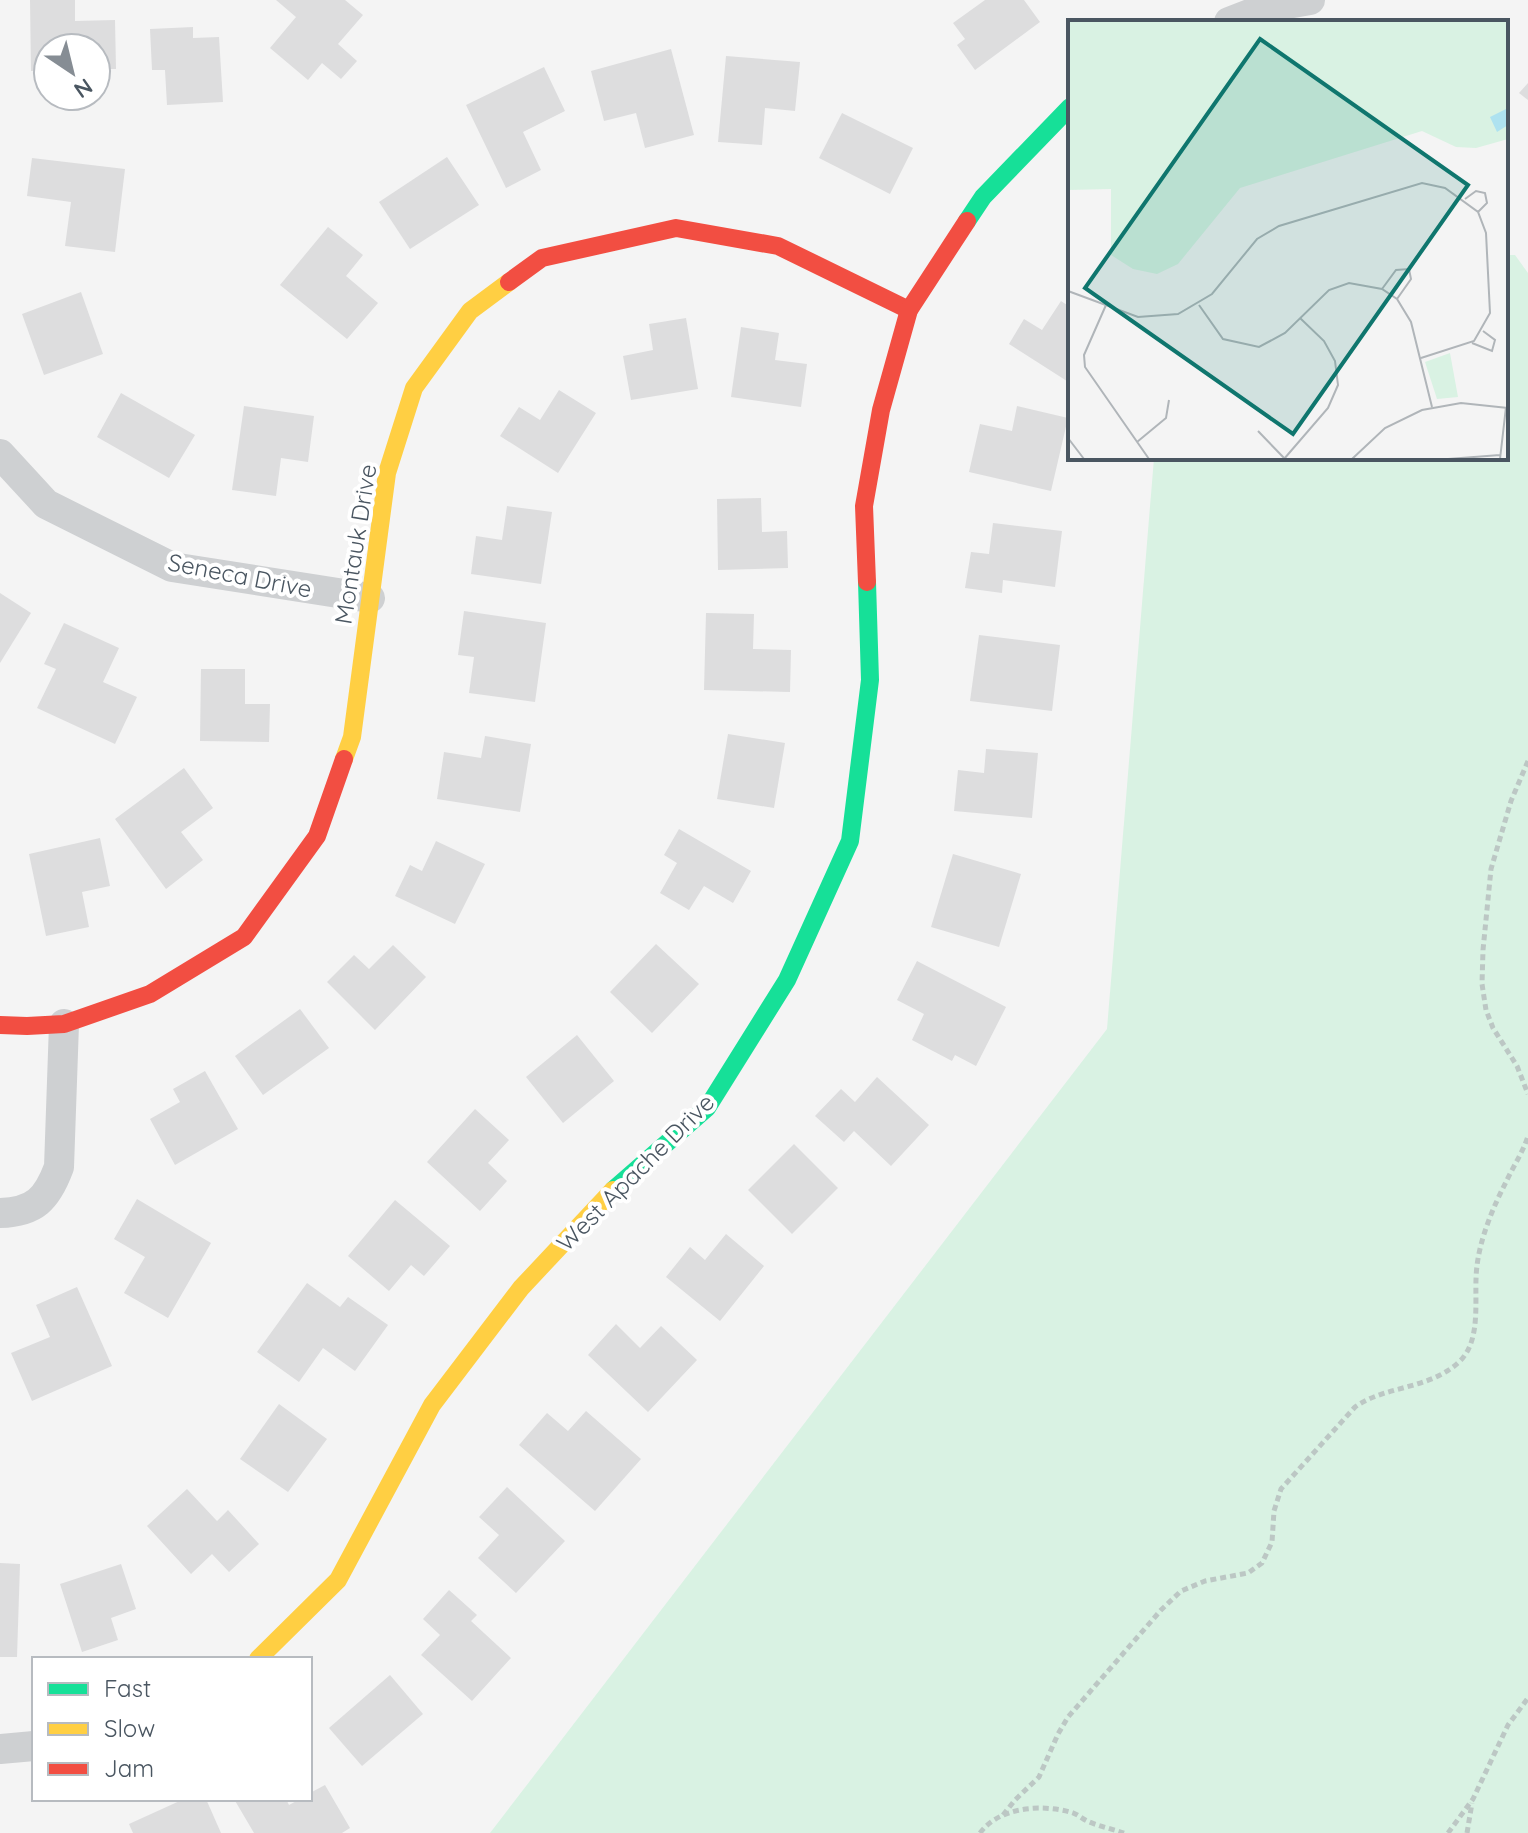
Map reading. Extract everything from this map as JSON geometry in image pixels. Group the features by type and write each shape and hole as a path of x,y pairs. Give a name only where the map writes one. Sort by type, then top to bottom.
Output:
{"street":[{"path":"1234,20 1265,8 1310,0"},
{"name":"West Apache Drive","path":"260,1657 338,1580 432,1405 521,1288 603,1199 707,1108 787,980 850,841 870,680 864,506 881,410 909,310 983,197 1068,109"},
{"name":"Montauk Drive","path":"0,1025 64,1024 150,994 244,937 317,836 352,737 387,473 414,388 470,311 542,258 676,228 778,246 909,310"},
{"name":"Seneca Drive","path":"0,454 46,504 172,567 370,598"},
{"path":"0,1213 18,1212 37,1203 51,1188 59,1167 64,1024"},
{"path":"0,1749 32,1746"}],"path":[{"path":"1528,761 1511,801 1491,869 1482,984 1486,1010 1493,1028 1517,1066 1528,1094"},
{"path":"980,1833 1003,1815 1039,1777 1068,1717 1161,1610 1181,1591 1205,1581 1248,1573 1262,1563 1272,1542 1274,1511 1281,1489 1355,1407 1382,1394 1415,1386 1444,1373 1461,1360 1470,1345 1476,1311 1477,1266 1485,1234 1495,1204 1524,1150 1528,1136"},
{"path":"1448,1833 1473,1799 1508,1725 1528,1698"},
{"path":"1467,1833 1473,1799"},
{"path":"1003,1815 1040,1807 1073,1812 1087,1821 1124,1833"}],"green space":[{"path":"1508,255 1515,255 1528,273 1528,1833 490,1833 1107,1029 1154,460 1508,460"}],"building":[{"path":"30,0 75,0 75,21 115,20 116,69 112,69 112,32 32,32 31,71"},
{"path":"276,0 345,0 363,15 338,44 357,61 341,79 322,63 308,80 270,48 296,17"},
{"path":"985,0 1024,0 1040,22 975,70 957,45 965,39 953,23"},
{"path":"193,27 193,38 219,37 223,102 167,105 165,70 152,70 150,29"},
{"path":"671,49 694,135 645,148 636,113 604,121 591,71"},
{"path":"726,56 800,62 795,111 765,108 762,145 718,142"},
{"path":"544,67 565,111 523,132 541,170 506,188 466,105"},
{"path":"1528,83 1528,100 1519,93"},
{"path":"842,113 913,148 890,194 819,158"},
{"path":"447,157 479,205 410,249 379,202"},
{"path":"32,158 125,169 115,252 65,246 71,202 27,196"},
{"path":"328,227 363,255 346,276 378,303 347,339 280,285"},
{"path":"81,292 103,354 44,375 22,314"},
{"path":"1061,301 1068,306 1068,382 1009,344 1024,319 1042,330"},
{"path":"686,318 698,389 631,400 623,356 653,350 649,324"},
{"path":"741,327 779,333 775,360 807,364 801,407 731,397"},
{"path":"559,390 596,413 558,473 500,436 519,407 540,420"},
{"path":"121,393 195,435 169,478 97,437"},
{"path":"244,406 314,416 308,462 281,458 276,496 232,490"},
{"path":"1017,406 1068,418 1051,491 969,472 980,424 1012,431"},
{"path":"761,498 762,532 787,531 788,568 718,570 717,499"},
{"path":"507,506 552,512 541,584 471,574 476,536 502,540"},
{"path":"993,523 1062,531 1055,587 1003,580 1002,593 965,588 971,552 989,554"},
{"path":"0,593 31,613 0,663"},
{"path":"464,611 546,623 535,702 469,693 474,657 458,655"},
{"path":"706,613 754,614 753,649 791,650 790,692 704,690"},
{"path":"64,623 119,648 103,682 137,697 115,744 37,708 56,669 44,664"},
{"path":"979,635 1060,645 1052,711 970,701"},
{"path":"201,669 245,669 245,704 270,704 269,742 200,741"},
{"path":"728,734 785,743 774,808 717,799"},
{"path":"485,736 531,744 520,812 437,799 444,752 481,758"},
{"path":"986,749 1038,753 1032,818 954,811 958,770 984,773"},
{"path":"184,768 213,808 181,832 203,860 166,889 115,819"},
{"path":"679,829 751,871 733,903 704,886 689,910 660,893 677,863 664,855"},
{"path":"100,838 110,886 82,892 89,927 46,936 29,854"},
{"path":"436,841 485,864 455,924 395,896 410,865 422,871"},
{"path":"953,854 1021,874 999,947 931,927"},
{"path":"656,944 699,984 652,1033 610,992"},
{"path":"393,945 426,977 375,1030 327,982 354,955 369,969"},
{"path":"917,961 1006,1007 976,1066 955,1055 952,1061 912,1040 924,1014 897,1000"},
{"path":"300,1009 329,1048 263,1095 235,1056"},
{"path":"577,1035 614,1081 563,1123 526,1077"},
{"path":"205,1071 238,1129 175,1165 150,1119 180,1102 173,1089"},
{"path":"877,1077 929,1125 891,1166 854,1131 844,1142 815,1116 841,1089 855,1102"},
{"path":"475,1109 509,1140 488,1163 507,1181 480,1211 427,1162"},
{"path":"794,1144 838,1188 792,1234 748,1190"},
{"path":"137,1199 211,1243 168,1318 124,1293 145,1257 114,1239"},
{"path":"395,1200 450,1246 424,1276 411,1265 389,1291 348,1256"},
{"path":"726,1234 764,1266 720,1321 666,1277 690,1247 705,1260"},
{"path":"307,1283 340,1307 348,1297 388,1325 355,1371 323,1348 299,1382 257,1352"},
{"path":"77,1287 112,1366 32,1401 11,1353 50,1337 36,1305"},
{"path":"616,1324 640,1348 661,1326 697,1360 648,1412 588,1355"},
{"path":"279,1404 327,1439 288,1492 240,1459"},
{"path":"586,1411 641,1459 595,1511 519,1445 547,1413 568,1431"},
{"path":"507,1487 565,1541 516,1593 478,1558 499,1535 479,1517"},
{"path":"187,1489 217,1521 228,1510 259,1544 229,1572 212,1554 191,1574 147,1526"},
{"path":"0,1563 20,1564 17,1657 0,1657"},
{"path":"121,1564 136,1609 111,1618 118,1640 82,1652 60,1584"},
{"path":"449,1590 477,1615 471,1621 511,1658 472,1701 421,1655 440,1635 423,1619"},
{"path":"390,1675 423,1714 362,1766 329,1728"},
{"path":"325,1785 350,1828 342,1833 254,1833 235,1801 287,1801 289,1805 296,1801 312,1801 312,1792"},
{"path":"180,1801 207,1801 221,1833 133,1833 129,1824"}],"traffic: fast":[{"path":"967,221 983,197 1068,109"},
{"path":"613,1190 707,1108 787,980 850,841 870,680 867,582"}],"traffic: slow":[{"path":"344,759 352,737 387,473 414,388 470,311 509,282"},
{"path":"260,1657 338,1580 432,1405 521,1288 613,1190"}],"traffic: jam":[{"path":"867,582 864,506 881,410 909,310 967,221"},
{"path":"509,282 542,258 676,228 778,246 909,310"},
{"path":"0,1025 64,1024 150,994 244,937 317,836 344,759"}]}
